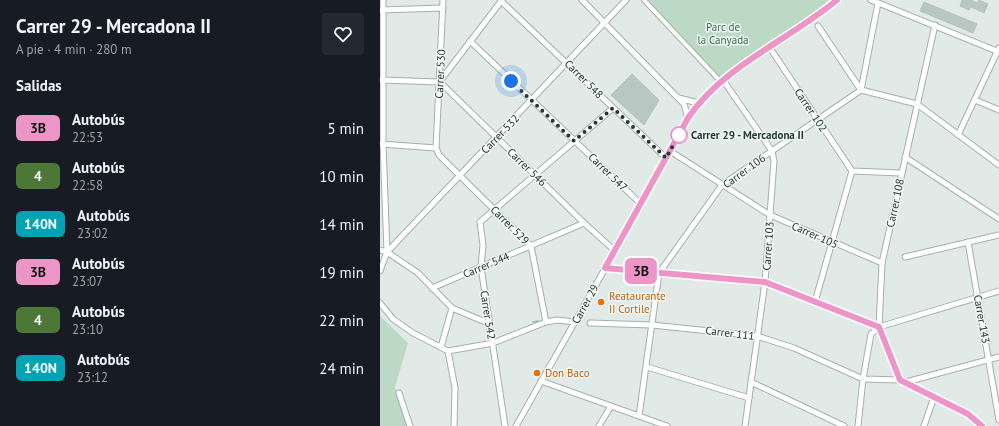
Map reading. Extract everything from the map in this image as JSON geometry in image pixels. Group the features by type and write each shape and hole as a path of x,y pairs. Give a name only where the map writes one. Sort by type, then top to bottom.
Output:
{"street":[{"path":"383,0 381,10 382,144 387,252"},
{"name":"Carrer 530","path":"436,148 443,0"},
{"path":"382,80 440,82 501,0"},
{"name":"Carrer 548","path":"501,0 666,158"},
{"path":"582,0 684,104 688,118"},
{"name":"Carrer 532","path":"380,271 387,252 568,63 603,23 626,0"},
{"path":"644,0 722,81 772,151"},
{"name":"Carrer 29","path":"516,426 616,251 688,118 698,103 722,81 837,0"},
{"path":"871,0 998,51 958,135"},
{"path":"861,90 878,3"},
{"path":"381,10 443,8"},
{"name":"Carrer 108","path":"900,380 879,327 882,263 934,25"},
{"path":"818,26 861,90 917,104 999,165"},
{"name":"Carrer 547","path":"470,41 641,204"},
{"name":"Carrer 102","path":"770,48 852,171"},
{"name":"Carrer 546","path":"440,82 535,173 584,223 616,251"},
{"name":"Carrer 106","path":"659,273 722,185 861,90"},
{"path":"678,98 698,103"},
{"path":"975,100 999,110"},
{"name":"Carrer 542","path":"505,426 481,268 483,245 480,222 493,208 613,108"},
{"path":"382,144 436,148"},
{"name":"Carrer 529","path":"436,148 439,155 531,246 546,322"},
{"name":"Carrer 105","path":"670,151 770,215 882,263"},
{"name":"Carrer 103","path":"745,426 765,282 774,160 772,151"},
{"path":"905,157 999,219"},
{"path":"815,302 852,171 901,173"},
{"name":"Carrer 544","path":"432,288 584,223"},
{"path":"905,257 999,235"},
{"name":"Carrer 143","path":"968,242 999,420"},
{"path":"380,250 387,252 418,273 452,308 490,324"},
{"path":"605,268 765,282 879,327"},
{"path":"639,416 659,273"},
{"path":"858,426 863,379 871,334 879,327 999,292"},
{"path":"380,303 393,319 413,333 448,351 493,343 546,322 557,320 575,322"},
{"path":"441,347 452,308"},
{"name":"Carrer 111","path":"590,323 652,325 757,336 794,348 863,379"},
{"path":"448,351 454,388 454,426"},
{"path":"906,382 999,357"},
{"path":"647,367 749,398"},
{"path":"863,379 900,380 906,382 968,414 982,426"},
{"path":"541,381 667,426"},
{"path":"751,382 844,426"},
{"path":"399,393 410,426"},
{"path":"924,426 934,397"},
{"path":"599,426 611,406"}],"green space":[{"name":"Parc de la Canyada","path":"645,0 829,0 822,7 720,77"},
{"path":"380,316 408,343 395,387 407,426 380,426"}],"building":[{"path":"962,0 971,0 977,3 979,0 988,4 984,13 971,7 969,10 960,6"},
{"path":"924,2 977,24 973,33 920,11"},
{"path":"632,74 659,100 644,125 611,95"}],"waterway":[{"path":"533,322 538,321"}],"bus line":[{"name":"3B","path":"837,0 723,80 698,103 688,118 616,251 605,268 765,282 879,327 900,380 968,414 982,426"}],"place":[{"name":"Carrer 29 - Mercadona II","path":"679,135"},
{"name":"Reataurante II Cortile","path":"601,302"},
{"name":"Don Baco","path":"537,373"}],"route":[{"path":"511,81 574,141 613,108 666,158 679,135"}]}
